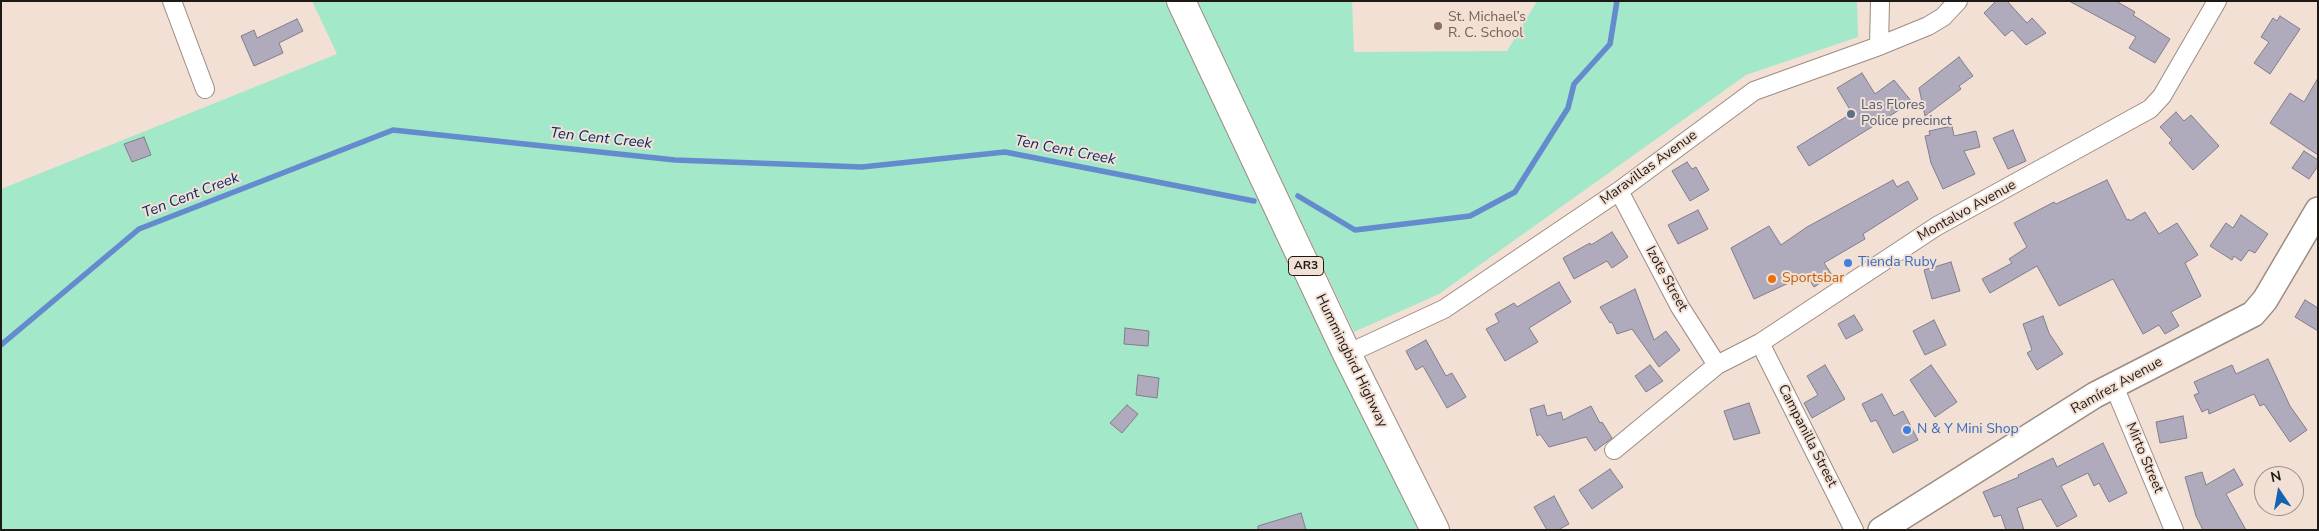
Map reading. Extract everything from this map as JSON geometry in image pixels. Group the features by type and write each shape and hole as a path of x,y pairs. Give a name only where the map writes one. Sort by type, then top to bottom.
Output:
{"main road":[{"name":"Hummingbird Highway","path":"1181,1 1431,528"}],"street":[{"path":"172,1 204,89"},
{"path":"1880,1 1880,46"},
{"name":"Maravillas Avenue","path":"1347,354 1444,309 1619,191 1754,91 1880,46 1928,26 1943,17 1958,1"},
{"name":"Montalvo Avenue","path":"1614,450 1717,365 1760,343 1937,226 2150,109 2162,96 2217,1"},
{"name":"Izote Street","path":"1619,191 1680,306 1717,365"},
{"name":"Ramírez Avenue","path":"1882,530 2095,395 2253,314 2265,300 2318,210"},
{"name":"Campanilla Street","path":"1760,343 1854,530"},
{"name":"Mirto Street","path":"2114,386 2174,530"}],"green space":[{"path":"312,1 1170,1 1419,530 1,530 1,189 337,54"},
{"path":"1196,1 1352,1 1354,52 1507,51 1537,1 1857,1 1858,37 1746,75 1439,294 1354,332"}],"building":[{"path":"1996,1 2007,1 2027,23 2032,18 2046,33 2026,45 2012,30 2005,36 1984,13"},
{"path":"2069,1 2116,1 2135,12 2133,15 2170,39 2155,63 2129,48 2136,37"},
{"path":"2280,16 2300,29 2270,74 2254,63 2269,42 2261,37 2273,18 2277,21"},
{"path":"297,19 303,31 279,43 283,53 254,66 241,36 254,30 257,38"},
{"path":"1959,57 1973,76 1959,86 1961,89 1925,116 1919,88"},
{"path":"1862,73 1875,94 1894,80 1912,102 1809,166 1797,147 1852,113 1837,88"},
{"path":"2318,78 2318,155 2270,123 2290,93 2304,102"},
{"path":"2176,112 2184,121 2191,115 2219,146 2193,170 2169,143 2172,140 2160,127"},
{"path":"1952,126 1954,136 1976,131 1980,147 1964,151 1975,174 1943,189 1931,163 1925,136 1930,135 1929,131"},
{"path":"2013,130 2026,161 2008,169 1993,138"},
{"path":"144,137 151,155 132,162 124,144"},
{"path":"2304,151 2318,160 2318,166 2309,179 2292,168"},
{"path":"1687,162 1692,169 1696,167 1709,190 1690,201 1672,171"},
{"path":"1893,180 1897,187 1908,181 1918,199 1863,234 1865,239 1824,263 1832,275 1814,287 1806,275 1754,299 1731,248 1769,226 1781,245 1807,227"},
{"path":"2107,180 2127,220 2129,219 2130,221 2145,212 2159,234 2177,223 2198,255 2185,263 2201,296 2171,312 2179,326 2165,334 2159,325 2143,334 2113,279 2059,306 2037,266 1990,293 1982,279 2012,263 2009,259 2027,247 2014,223 2054,202 2056,204"},
{"path":"1698,210 1708,229 1678,244 1668,225"},
{"path":"2241,215 2268,234 2255,253 2249,250 2241,261 2234,256 2232,260 2210,246 2226,223 2233,228"},
{"path":"1612,232 1628,257 1612,268 1607,261 1574,279 1563,258 1590,243 1591,245"},
{"path":"1951,262 1960,291 1932,299 1924,270"},
{"path":"1559,282 1571,302 1529,328 1538,342 1505,361 1486,329 1499,322 1495,314 1514,303 1517,307"},
{"path":"1635,289 1654,340 1666,331 1680,350 1659,367 1632,329 1617,334 1612,322 1610,323 1600,307"},
{"path":"2305,300 2318,308 2318,331 2295,317"},
{"path":"1854,315 1863,330 1846,339 1838,324"},
{"path":"2043,316 2049,333 2063,354 2037,370 2027,353 2032,350 2023,324"},
{"path":"1934,320 1946,345 1925,355 1913,331"},
{"path":"1125,328 1149,331 1148,346 1124,344"},
{"path":"1426,340 1446,376 1452,373 1466,397 1447,408 1423,366 1416,370 1406,351"},
{"path":"2268,359 2290,406 2307,430 2290,442 2264,404 2260,406 2254,394 2209,414 2208,409 2202,412 2194,395 2199,393 2194,382 2232,365 2236,374"},
{"path":"1650,365 1663,381 1646,392 1635,376"},
{"path":"1825,365 1845,399 1812,418 1804,403 1818,395 1807,376"},
{"path":"1931,365 1957,402 1935,417 1910,380"},
{"path":"1138,375 1159,378 1157,398 1136,395"},
{"path":"1882,394 1894,416 1903,411 1918,440 1893,453 1876,420 1871,422 1862,404"},
{"path":"1749,403 1760,433 1734,440 1724,411"},
{"path":"1127,405 1138,414 1122,433 1110,423"},
{"path":"1544,405 1547,416 1561,412 1563,420 1591,406 1600,423 1602,422 1612,438 1595,451 1586,437 1549,447 1540,434 1537,436 1530,409"},
{"path":"2183,416 2187,438 2160,443 2156,422"},
{"path":"2103,443 2127,493 2109,502 2099,483 2094,486 2088,473 2061,486 2077,516 2057,527 2041,499 2017,508 2024,530 2006,530 2001,515 1994,517 1983,492 2019,477 2018,475 2053,458 2057,467"},
{"path":"1610,469 1623,487 1592,509 1579,490"},
{"path":"2234,469 2243,485 2226,494 2246,530 2203,530 2196,516 2185,477 2202,472 2206,485"},
{"path":"1554,496 1569,524 1558,530 1547,530 1534,507"},
{"path":"1301,513 1306,530 1258,530 1258,526"}],"waterway":[{"name":"Ten Cent Creek","path":"1298,196 1355,230 1470,216 1515,192 1568,108 1574,84 1610,44 1617,1"},
{"name":"Ten Cent Creek","path":"1,345 139,229 393,130 675,160 862,167 1005,152 1254,201"}],"place":[{"name":"St. Michael’s R. C. School","path":"1438,26"},
{"name":"Las Flores Police precinct","path":"1851,114"},
{"name":"Tienda Ruby","path":"1848,263"},
{"name":"Sportsbar","path":"1772,279"},
{"name":"N & Y Mini Shop","path":"1907,430"}]}
